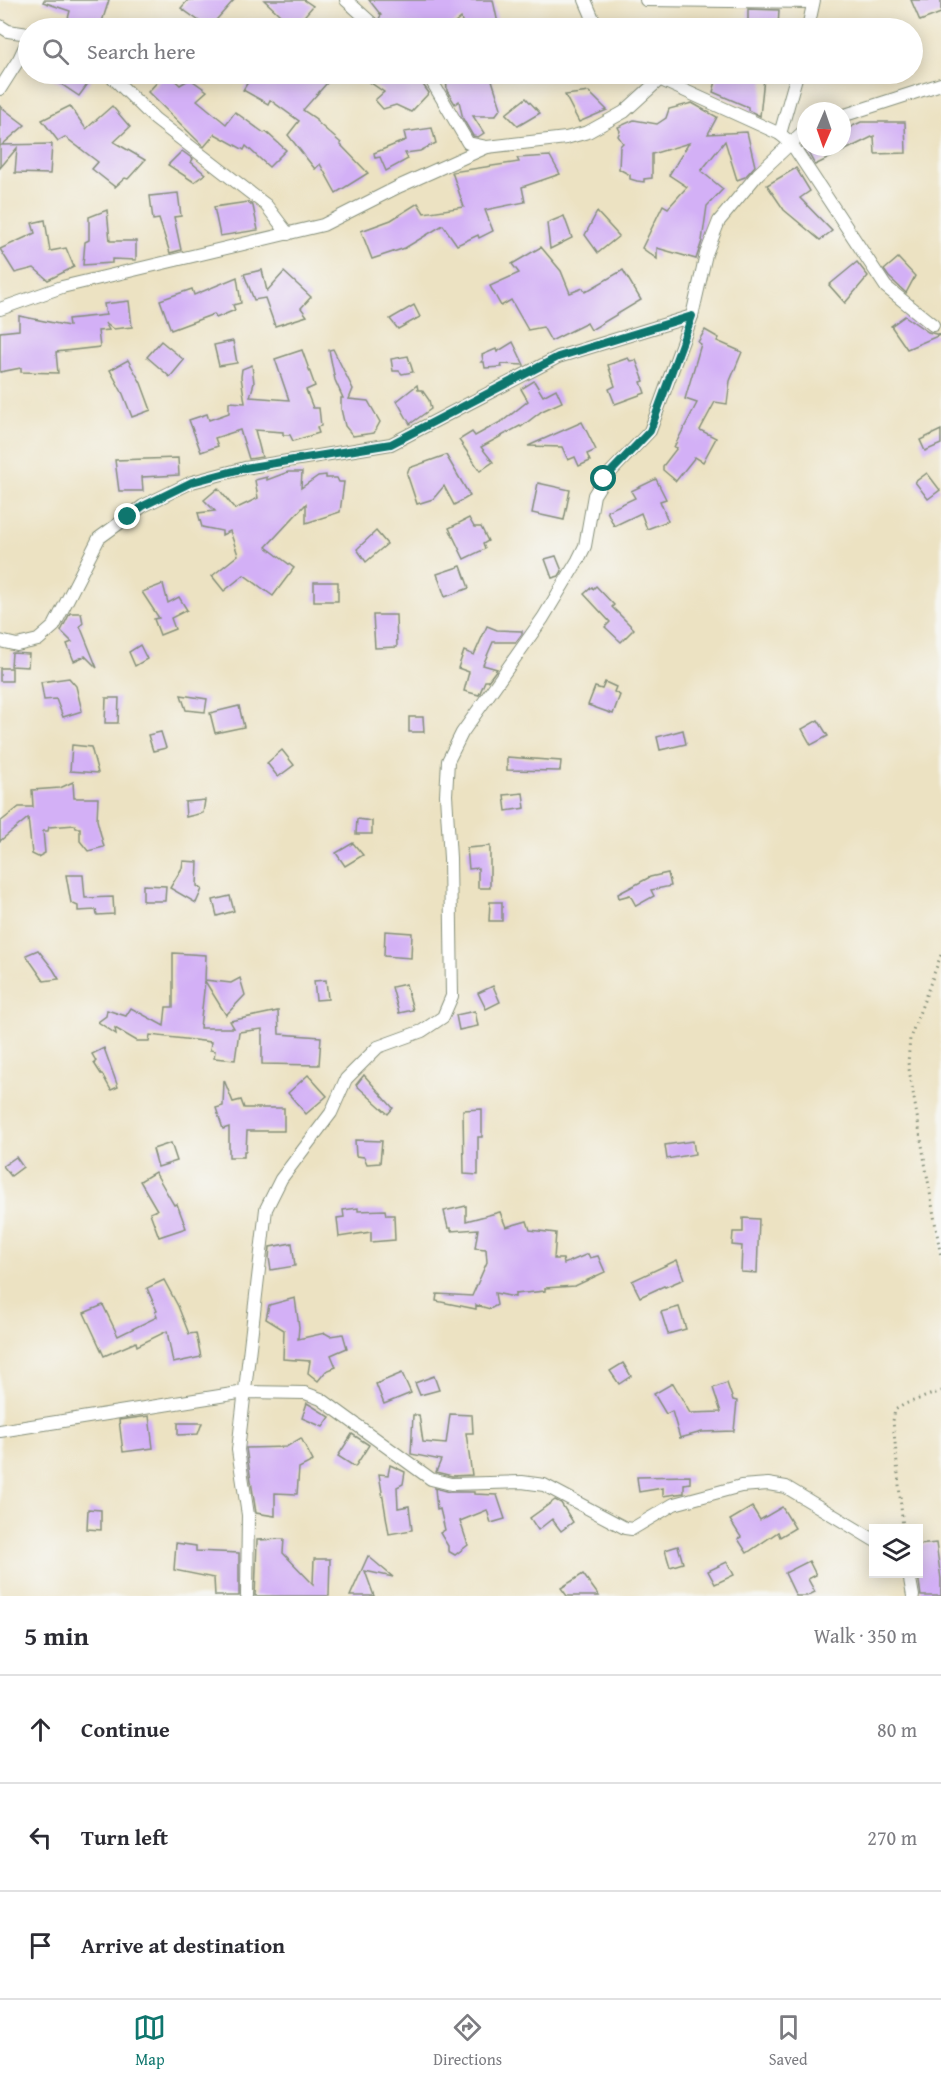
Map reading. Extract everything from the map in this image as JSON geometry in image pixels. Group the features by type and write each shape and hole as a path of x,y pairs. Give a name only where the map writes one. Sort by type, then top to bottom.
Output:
{"street":[{"path":"346,0 365,18"},
{"path":"585,0 593,18"},
{"path":"646,0 814,1 810,18"},
{"path":"0,26 8,31 18,32"},
{"path":"0,89 18,63"},
{"path":"119,84 155,119 266,205 288,234"},
{"path":"434,84 468,143 486,147"},
{"path":"0,309 62,287 323,225 400,186 486,147 566,138 588,132 624,112 647,84"},
{"path":"672,84 780,134 791,143 886,287 933,325"},
{"path":"780,134 794,84"},
{"path":"851,113 941,84"},
{"path":"247,1596 248,1515 238,1450 266,1209 281,1179 331,1113 346,1079 378,1047 422,1031 442,1017 452,996 450,858 446,795 448,760 462,733 543,618 578,560 585,546 594,495 604,479 650,431 692,316 706,254 719,221 758,174 797,137"},
{"path":"0,642 17,645 38,640 54,626 99,538 143,506 192,482 245,468 391,444 558,357 692,316"},
{"path":"0,1431 245,1392 305,1393 321,1399 431,1479 451,1484 522,1482 544,1485 625,1528 632,1529 674,1504 741,1486 768,1484 786,1487 869,1538"},
{"path":"910,1578 913,1596"}],"path":[{"path":"941,955 910,1038 908,1063 941,1257"},
{"path":"903,1524 892,1421 895,1410 941,1391"}],"building":[{"path":"44,0 109,0 103,18 68,18 70,11 43,2"},
{"path":"188,0 234,0 218,18 195,18 181,8"},
{"path":"264,0 304,0 313,6 303,18 283,18"},
{"path":"369,0 493,0 497,18 380,18 381,15"},
{"path":"911,0 941,0 941,13 923,20 919,18"},
{"path":"748,9 779,10 779,18 748,18"},
{"path":"61,84 88,84 79,96"},
{"path":"156,84 197,84 207,91 197,100 226,124 235,112 264,133 266,132 286,150 269,167 246,146 244,150 215,134 204,147 148,92"},
{"path":"247,84 326,84 303,110 341,143 368,173 336,193 320,164 315,169 288,135 299,121 270,100 268,104 243,90"},
{"path":"372,84 422,84 429,93 411,112 396,105 383,109 375,100 384,92"},
{"path":"447,84 493,84 501,108 495,116 473,116 484,133 478,137 473,136 463,119 459,101 455,104 447,91"},
{"path":"715,84 763,84 760,116 748,110 748,107 713,92"},
{"path":"589,92 607,110 579,122 565,95"},
{"path":"526,98 540,113 518,126 506,114"},
{"path":"692,103 717,117 708,134 747,132 755,166 745,177 737,180 725,141 701,171 723,189 707,206 702,241 696,259 657,248 657,259 642,248 663,205 668,208 687,187 669,175 689,143 652,154 652,178 644,179 644,182 637,181 630,179 630,175 619,169 620,146 623,143 618,136 620,131 618,127 634,120 657,124 666,118 669,109"},
{"path":"0,106 25,125 2,145 52,144 50,174 15,173 17,148 0,168"},
{"path":"70,106 86,129 112,106 130,127 114,142 145,160 128,179 125,178 115,187 92,169 98,162 65,137 58,141 42,120"},
{"path":"861,122 905,122 906,153 875,154 874,136 851,147 851,127"},
{"path":"432,128 436,143 420,151 405,153 408,159 386,171 380,157 375,158 374,153 406,140 404,132"},
{"path":"182,151 193,159 191,162 205,174 194,182 168,165"},
{"path":"550,156 560,174 522,187 525,202 485,210 493,231 457,245 443,225 405,248 372,259 361,231 391,220 418,203 424,213 464,207 452,172 519,162 517,158"},
{"path":"810,156 833,156 815,165"},
{"path":"796,168 810,191 800,198 832,231 820,240 784,210 767,185"},
{"path":"178,193 181,216 174,217 181,250 170,253 159,219 153,220 150,196"},
{"path":"248,202 253,206 258,230 220,236 214,207"},
{"path":"107,210 110,241 136,241 136,260 112,259 112,263 83,265 85,242 89,240 89,217"},
{"path":"597,212 619,236 598,253 585,235"},
{"path":"564,216 572,238 550,249 547,223"},
{"path":"45,220 50,251 66,248 74,267 48,280 34,268 15,273 0,249 35,233 32,223"},
{"path":"541,247 561,271 570,293 583,288 585,292 623,270 641,300 591,330 587,323 551,341 543,327 528,330 511,300 501,306 490,286 519,273 512,264"},
{"path":"898,258 915,276 906,293 884,270"},
{"path":"857,262 868,276 845,303 829,285"},
{"path":"262,270 267,291 284,272 311,297 301,308 307,316 275,326 265,298 254,300 244,274"},
{"path":"237,277 241,303 233,305 235,310 216,318 214,314 171,330 160,300 192,289 194,295"},
{"path":"129,301 132,327 113,329 105,323 109,330 98,331 100,347 56,352 58,373 21,372 21,368 0,372 0,332 19,330 19,316 69,326 68,319 106,315 104,304"},
{"path":"414,305 420,317 398,329 390,319"},
{"path":"905,316 928,332 940,335 907,349 891,326"},
{"path":"705,330 719,338 717,341 742,352 730,381 727,404 715,402 700,430 716,438 703,462 695,457 676,481 663,470 663,466 677,448 674,447 697,403 685,399 701,344 698,342"},
{"path":"161,341 184,360 170,377 147,357"},
{"path":"233,341 237,363 219,366 214,345"},
{"path":"513,342 524,365 501,364 502,367 485,368 484,362 481,362 482,355 496,349 497,352"},
{"path":"333,349 353,389 349,399 368,401 380,422 374,433 353,436 345,426 341,409 341,398 343,398 335,380 329,350"},
{"path":"302,350 315,386 306,390 313,408 319,408 321,426 317,427 319,433 293,441 290,435 283,435 283,432 255,430 262,457 249,459 240,430 215,438 218,446 201,452 189,420 207,414 209,420 229,413 229,402 245,403 242,369 252,365 254,383 250,397 289,400 275,359"},
{"path":"408,356 413,372 402,374 399,371 393,371 391,359"},
{"path":"628,358 630,361 636,360 644,381 641,382 645,393 615,404 609,389 615,386 608,365"},
{"path":"128,360 141,383 151,410 132,417 110,370"},
{"path":"534,381 543,396 556,389 562,402 542,411 521,427 481,447 493,462 480,471 459,440 472,432 475,436 504,420 528,401 521,389"},
{"path":"417,385 418,390 422,390 429,400 431,409 410,424 397,401"},
{"path":"582,422 596,450 587,454 590,461 579,466 575,457 568,460 562,447 528,446"},
{"path":"941,430 941,444 925,451 920,440"},
{"path":"446,455 470,496 454,505 444,486 433,499 417,504 407,474 409,468"},
{"path":"178,458 179,475 142,477 143,491 119,491 115,460"},
{"path":"288,472 302,472 301,488 318,476 326,475 326,478 337,478 339,482 344,482 340,512 306,523 306,504 266,547 294,568 273,596 244,575 224,591 212,576 238,555 230,531 222,535 222,531 202,527 198,513 215,511 204,500 218,488 235,509 258,498 255,480 267,477 267,480"},
{"path":"927,473 940,490 928,499 915,482"},
{"path":"656,479 666,499 660,501 668,521 647,529 641,513 614,526 607,511 635,498 631,491"},
{"path":"538,483 570,490 564,520 532,513"},
{"path":"469,518 474,527 481,527 488,541 483,544 485,549 464,559 449,528"},
{"path":"376,531 387,544 366,562 357,549"},
{"path":"556,556 562,571 559,576 552,578 545,559"},
{"path":"461,566 469,588 445,597 437,574"},
{"path":"314,582 338,582 338,601 314,601"},
{"path":"163,584 168,603 179,597 187,610 171,618 175,629 160,635 154,619 159,618 142,592"},
{"path":"596,586 614,605 612,607 634,629 621,642 605,627 610,622 584,594"},
{"path":"70,613 81,613 83,623 80,626 97,668 85,656 74,661 67,644 72,642 61,631"},
{"path":"373,615 396,615 397,647 375,648"},
{"path":"487,626 497,630 522,631 522,634 516,642 493,642 483,665 497,669 488,681 485,681 479,695 464,691 469,672 458,668 464,651 474,655"},
{"path":"140,645 147,659 135,666 129,652"},
{"path":"12,653 29,654 28,667 11,666"},
{"path":"0,668 12,668 12,681 0,681"},
{"path":"69,678 76,686 82,711 63,717 56,699 44,700 41,682"},
{"path":"605,682 616,687 614,692 620,695 613,714 588,705 595,687 602,689"},
{"path":"181,695 207,699 205,712 186,710"},
{"path":"106,698 119,698 118,723 105,723"},
{"path":"239,706 244,727 215,733 210,713"},
{"path":"409,717 423,717 424,732 409,732"},
{"path":"818,720 828,736 811,745 802,729"},
{"path":"683,730 686,744 660,750 657,737"},
{"path":"161,732 166,748 153,751 148,735"},
{"path":"72,745 91,747 98,773 70,771"},
{"path":"282,750 294,765 278,777 267,763"},
{"path":"507,757 561,761 560,771 507,770"},
{"path":"73,782 74,798 98,798 97,820 104,847 88,851 80,841 80,828 76,828 75,825 49,827 48,831 43,831 45,853 38,857 32,854 28,818 0,841 0,822 19,807 33,807 32,790 60,788"},
{"path":"523,793 525,808 506,811 504,795"},
{"path":"205,800 203,813 186,817 185,802"},
{"path":"357,819 372,821 372,834 356,834"},
{"path":"353,843 363,855 345,866 336,853"},
{"path":"490,846 490,888 478,888 478,868 469,869 467,848"},
{"path":"183,861 198,862 197,886 202,889 196,903 170,888 182,868"},
{"path":"668,873 671,886 651,890 654,896 636,906 630,895 619,898 618,894 650,877"},
{"path":"66,875 83,875 85,898 113,897 114,914 97,915 96,910 78,911 78,906 71,903"},
{"path":"143,885 166,886 165,901 143,901"},
{"path":"230,896 234,911 217,916 213,900"},
{"path":"490,902 502,902 502,921 489,921"},
{"path":"385,931 412,933 411,958 384,956"},
{"path":"38,950 59,979 44,981 26,955"},
{"path":"173,953 206,955 205,980 231,983 240,978 245,995 226,1015 205,981 200,1028 234,1028 230,1021 278,1011 279,1034 321,1037 319,1065 262,1064 262,1029 239,1032 235,1060 214,1058 215,1051 210,1050 211,1042 150,1035 149,1041 137,1041 115,1028 116,1034 98,1022 106,1016 107,1010 126,1016 131,1008 164,1026 166,1007 173,1007"},
{"path":"326,980 328,999 316,1000 314,981"},
{"path":"406,984 413,1010 399,1013 392,987"},
{"path":"493,986 500,1002 486,1009 478,993"},
{"path":"475,1011 478,1026 459,1030 456,1015"},
{"path":"104,1048 118,1087 111,1090 94,1063 96,1061 92,1054"},
{"path":"308,1075 327,1096 306,1114 288,1093"},
{"path":"364,1075 393,1108 388,1114 356,1085"},
{"path":"224,1080 233,1102 241,1100 244,1108 284,1108 284,1131 247,1131 244,1157 229,1157 229,1127 223,1129 216,1108 223,1106"},
{"path":"482,1109 482,1137 478,1137 478,1175 464,1174 463,1110"},
{"path":"355,1140 382,1141 380,1163 367,1164 364,1157 356,1156"},
{"path":"693,1141 695,1154 667,1159 665,1145"},
{"path":"171,1143 177,1161 158,1167 153,1149"},
{"path":"16,1157 23,1167 11,1176 3,1166"},
{"path":"155,1172 174,1205 177,1204 186,1228 159,1237 150,1213 157,1210 140,1181"},
{"path":"466,1206 466,1221 500,1212 506,1227 527,1221 530,1230 556,1233 554,1259 563,1259 564,1264 588,1254 590,1258 598,1256 605,1272 575,1286 545,1288 545,1291 515,1294 515,1297 495,1293 497,1305 490,1309 476,1305 476,1309 436,1301 437,1294 472,1296 487,1262 486,1249 475,1248 478,1229 451,1231 451,1228 448,1228 444,1211"},
{"path":"358,1208 358,1211 385,1210 386,1215 394,1215 395,1240 371,1242 371,1232 339,1237 337,1218 344,1217 343,1210"},
{"path":"743,1218 759,1219 757,1273 741,1272 742,1246 732,1245 733,1232 743,1232"},
{"path":"292,1243 295,1266 271,1270 270,1247"},
{"path":"677,1260 684,1279 640,1297 632,1281"},
{"path":"164,1280 189,1334 196,1333 201,1357 173,1363 167,1331 137,1346 136,1342 104,1356 84,1313 103,1305 118,1336 157,1317 155,1312 157,1311 147,1288"},
{"path":"295,1298 299,1327 298,1339 325,1333 330,1336 343,1334 347,1348 331,1355 336,1367 326,1371 318,1381 308,1373 310,1361 283,1359 284,1330 266,1319 269,1305"},
{"path":"679,1307 686,1329 668,1334 661,1312"},
{"path":"623,1363 631,1376 619,1384 610,1371"},
{"path":"402,1373 411,1393 384,1404 376,1384"},
{"path":"434,1376 439,1390 420,1395 415,1383"},
{"path":"673,1383 690,1413 721,1412 713,1388 727,1383 733,1400 737,1401 734,1431 702,1432 680,1438 672,1411 666,1414 654,1394"},
{"path":"307,1403 330,1417 323,1427 302,1418"},
{"path":"450,1414 472,1415 473,1433 466,1433 472,1475 452,1476 436,1472 441,1460 411,1454 413,1415 419,1415 423,1442 446,1444"},
{"path":"149,1416 153,1448 123,1452 119,1420"},
{"path":"178,1423 202,1423 198,1434 178,1435"},
{"path":"352,1434 369,1445 355,1467 338,1456"},
{"path":"301,1438 313,1461 299,1468 297,1494 275,1493 275,1516 256,1513 246,1448 286,1447"},
{"path":"390,1465 405,1472 403,1484 397,1487 398,1508 409,1506 412,1530 389,1534 379,1474 388,1475"},
{"path":"690,1476 690,1483 684,1484 684,1493 663,1496 663,1488 639,1492 637,1477"},
{"path":"435,1488 449,1492 497,1495 505,1519 491,1523 487,1510 460,1521 468,1545 455,1555 448,1551 448,1546 440,1533 445,1530 440,1509 437,1510"},
{"path":"555,1500 561,1503 573,1522 561,1531 552,1519 538,1530 530,1518"},
{"path":"752,1507 760,1520 782,1507 795,1528 780,1537 778,1532 747,1553 738,1539 741,1537 730,1520"},
{"path":"88,1509 101,1510 101,1530 87,1529"},
{"path":"284,1539 283,1553 313,1584 314,1559 330,1559 329,1596 255,1596 257,1540"},
{"path":"176,1543 196,1546 196,1551 239,1553 239,1596 215,1596 214,1578 174,1570"},
{"path":"936,1543 941,1596 921,1596 919,1578 923,1578 923,1544"},
{"path":"678,1546 683,1563 670,1567 665,1550"},
{"path":"368,1556 393,1577 365,1571 374,1596 350,1596"},
{"path":"809,1561 816,1575 808,1579 815,1592 807,1596 796,1596 785,1573"},
{"path":"727,1562 734,1575 715,1584 708,1571"},
{"path":"583,1574 599,1596 567,1596 561,1588"}],"route":[{"path":"128,517 143,506 192,482 245,468 391,444 558,357 692,316 650,431 604,479"}]}
